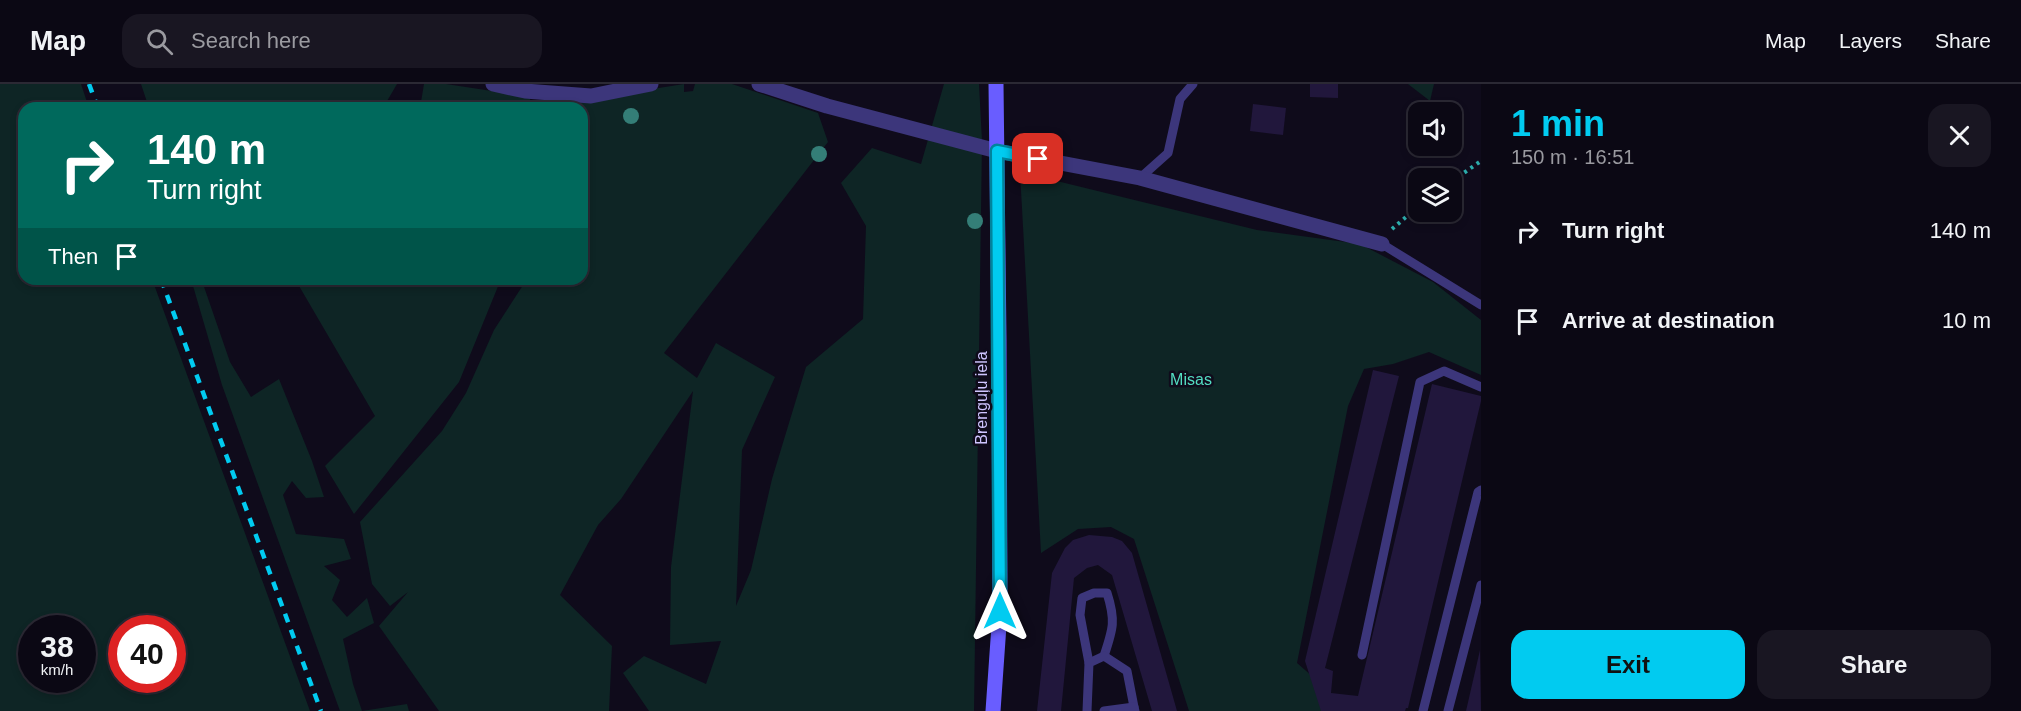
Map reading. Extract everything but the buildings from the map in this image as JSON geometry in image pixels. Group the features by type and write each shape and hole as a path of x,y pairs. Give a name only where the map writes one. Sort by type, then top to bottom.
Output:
{"street":[{"path":"493,84 525,91 591,96 651,84"},
{"path":"759,84 997,151 1140,178 1382,244"},
{"name":"Brenguļu iela","path":"993,711 1000,611 996,84"}],"lane":[{"path":"1140,178 1168,153 1180,99 1193,84"},
{"path":"1382,244 1481,305"},
{"path":"1362,655 1420,382 1444,372 1481,387"},
{"path":"1423,711 1478,492 1481,490"},
{"path":"1448,711 1481,585"},
{"path":"1087,711 1089,663 1080,615 1082,598 1094,593 1107,593 1113,612 1112,631 1104,656 1089,663"},
{"path":"1104,656 1127,671 1134,709 1104,711"}],"path":[{"path":"1462,174 1481,161"},
{"path":"1382,244 1393,227 1408,215"}],"green space":[{"path":"0,84 81,84 87,102 18,102 18,285 154,285 310,711 0,711"},
{"path":"141,84 397,84 386,102 147,102"},
{"path":"424,84 446,84 531,97 529,102 421,102"},
{"path":"684,84 684,92 693,91 695,84 732,84 818,113 828,142 664,353 697,378 716,343 775,377 742,450 736,606 751,570 772,479 806,367 863,319 866,226 841,183 872,148 921,164 944,84 979,84 982,141 974,711 649,711 623,673 644,656 706,684 721,641 670,645 671,567 693,391 621,499 598,525 560,595 612,646 609,711 439,711 379,626 408,592 390,606 372,584 360,522 442,431 466,393 494,330 523,285 588,285 588,102 554,102 556,96 608,96"},
{"path":"1408,84 1434,84 1430,101"},
{"name":"Misas","path":"1020,172 1257,230 1360,244 1433,282 1481,320 1481,375 1429,352 1393,364 1364,369 1348,406 1297,663 1352,711 1189,711 1134,539 1111,527 1078,529 1041,553"},
{"path":"193,285 203,285 230,362 251,397 279,379 324,497 306,498 292,481 283,495 296,534 344,539 351,559 324,566 340,580 332,600 347,617 367,598 374,623 343,639 353,684 362,711 340,711 222,385"},
{"path":"299,285 499,285 459,382 354,514 325,466 375,416"},
{"path":"407,704 409,711 362,711"}],"railway":[{"path":"89,84 96,102"},
{"path":"163,285 321,711"}],"route":[{"path":"1000,611 997,151 1038,159"}]}
